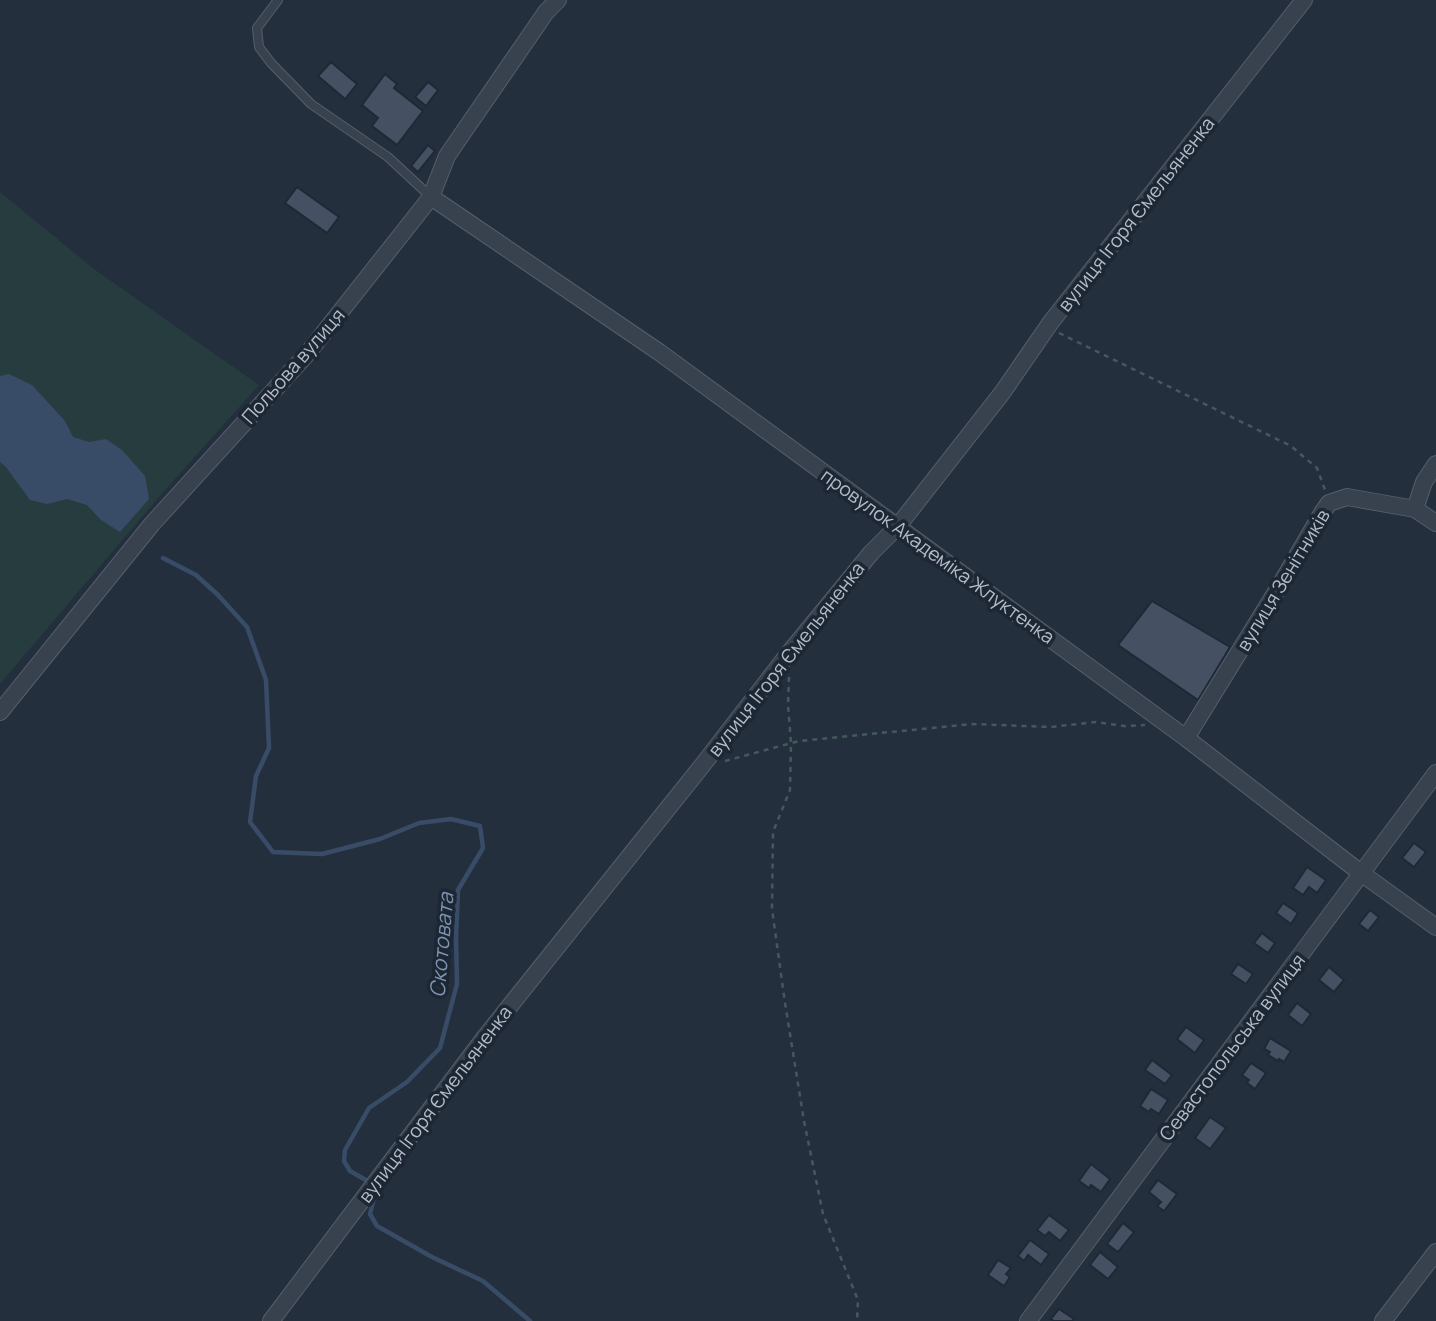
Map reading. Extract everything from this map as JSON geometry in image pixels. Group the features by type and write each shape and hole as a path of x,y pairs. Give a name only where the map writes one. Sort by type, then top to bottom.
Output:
{"street":[{"name":"Польова вулиця","path":"0,712 152,524 307,354 431,197 447,156 546,12 558,0"},
{"name":"вулиця Ігоря Ємельяненка","path":"271,1321 485,1037 789,653 871,553 898,526 1002,393 1051,322 1304,0"},
{"name":"провулок Академіка Жлуктенка","path":"431,197 659,352 1186,738 1361,873 1436,927"},
{"path":"1436,464 1424,482 1415,509 1436,523"},
{"name":"вулиця Зенітників","path":"1186,738 1329,503 1347,497 1415,509"},
{"name":"Севастопольська вулиця","path":"1028,1321 1436,773"},
{"path":"1383,1321 1436,1252"}],"lane":[{"path":"278,0 257,28 259,47 271,63 311,104 388,157 431,197"}],"path":[{"path":"1051,322 1058,333 1291,446 1317,468 1329,503"},
{"path":"789,653 789,789 773,832 772,909 785,1003 823,1214 858,1300 857,1321"},
{"path":"701,767 791,743 972,724 1051,727 1096,722 1124,726 1165,724"}],"green space":[{"path":"0,192 94,269 259,385 159,497 0,684"}],"water":[{"path":"9,374 32,385 65,421 73,437 89,442 106,439 122,450 145,476 149,499 120,532 101,520 87,505 67,499 47,504 30,500 0,462 0,376"}],"building":[{"path":"331,62 357,84 345,99 318,76"},
{"path":"385,74 397,84 394,88 423,111 397,145 372,126 378,118 362,105"},
{"path":"428,82 438,90 426,106 415,97"},
{"path":"428,145 435,151 418,172 411,166"},
{"path":"297,187 339,217 327,233 285,203"},
{"path":"1152,601 1230,647 1198,700 1118,645"},
{"path":"1414,843 1426,852 1414,867 1402,858"},
{"path":"1307,867 1326,880 1317,893 1309,887 1303,895 1293,888"},
{"path":"1283,903 1298,913 1291,924 1276,913"},
{"path":"1370,910 1379,917 1368,931 1359,924"},
{"path":"1262,933 1275,943 1268,953 1254,943"},
{"path":"1238,964 1253,974 1246,984 1231,974"},
{"path":"1329,967 1344,980 1334,992 1319,980"},
{"path":"1297,1003 1311,1014 1302,1026 1288,1015"},
{"path":"1186,1027 1204,1040 1195,1053 1177,1039"},
{"path":"1270,1038 1291,1051 1284,1062 1268,1055 1270,1052 1264,1049"},
{"path":"1152,1060 1172,1075 1165,1084 1145,1070"},
{"path":"1251,1063 1266,1073 1255,1089 1242,1075"},
{"path":"1151,1089 1168,1100 1159,1114 1140,1106"},
{"path":"1210,1117 1226,1128 1210,1149 1195,1138"},
{"path":"1091,1164 1110,1179 1101,1192 1079,1181"},
{"path":"1158,1180 1177,1194 1164,1211 1157,1206 1161,1202 1149,1192"},
{"path":"1049,1215 1069,1230 1060,1241 1049,1232 1045,1236 1037,1230"},
{"path":"1123,1223 1134,1232 1118,1252 1107,1244"},
{"path":"1030,1240 1049,1254 1041,1265 1028,1255 1024,1261 1018,1256"},
{"path":"1100,1252 1118,1267 1108,1279 1090,1265"},
{"path":"998,1260 1011,1268 1006,1274 1010,1277 1004,1286 988,1275"},
{"path":"1059,1309 1074,1319 1051,1319"}],"waterway":[{"name":"Скотовата","path":"163,558 196,575 247,627 266,680 269,748 256,776 250,822 273,852 322,854 380,839 419,823 451,819 480,826 483,848 458,890 457,984 440,1048 407,1082 369,1108 345,1150 344,1161 350,1171 371,1183"},
{"name":"Скотовата","path":"375,1194 370,1214 377,1226 432,1257 483,1281 530,1321"}]}
